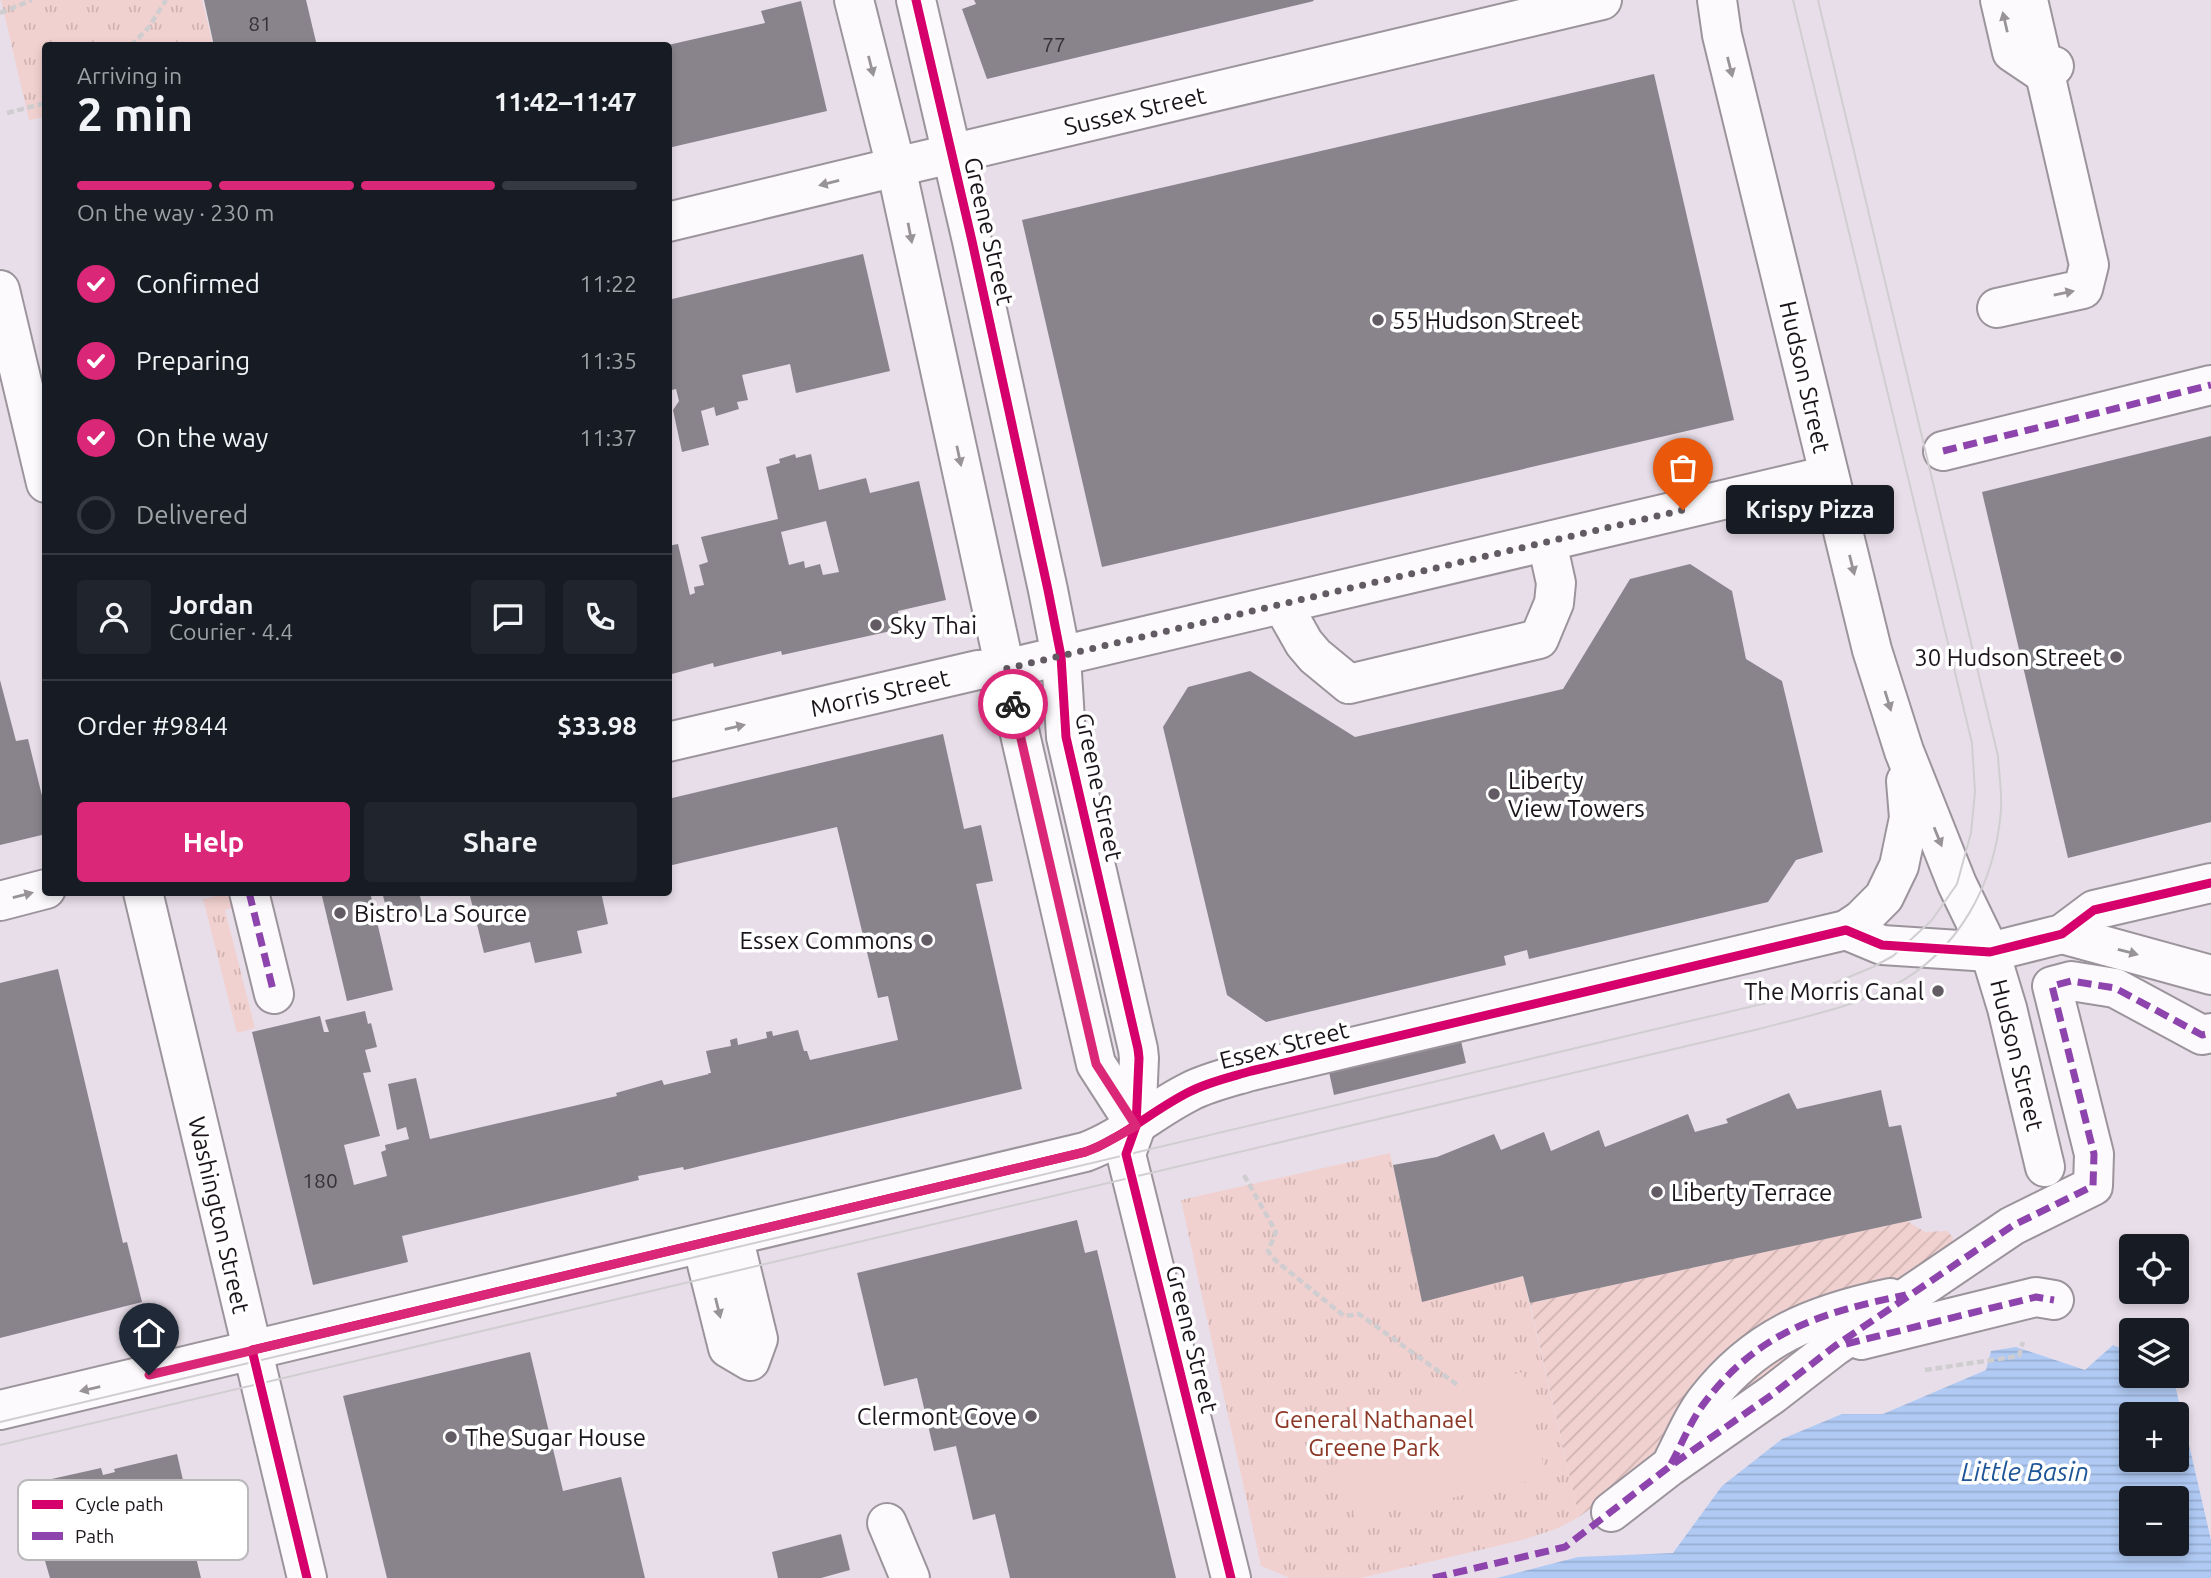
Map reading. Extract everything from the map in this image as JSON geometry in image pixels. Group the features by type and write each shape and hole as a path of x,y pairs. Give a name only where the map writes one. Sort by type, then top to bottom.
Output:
{"street":[{"path":"854,0 896,167 1005,669 1096,1064 1136,1126"},
{"name":"Greene Street","path":"916,0 1061,656 1066,737 1138,1049 1136,1126 1126,1154 1231,1578"},
{"name":"Sussex Street","path":"672,221 1602,0"},
{"name":"Hudson Street","path":"1717,0 1722,34 1872,650 1904,751 1957,884 1990,952 2011,1023 2045,1167"},
{"path":"2000,0 2012,52 2046,75"},
{"path":"1997,308 2083,289 2089,265 2028,0"},
{"path":"2046,75 2066,54 2054,0"},
{"path":"0,290 42,466"},
{"path":"1942,451 2211,385"},
{"name":"Morris Street","path":"672,741 978,670 1005,669 1829,475"},
{"path":"1282,604 1309,649 1349,684 1444,662 1539,639 1554,603 1556,583 1547,541"},
{"name":"Hudson Street","path":"1846,930 1861,920 1884,897 1899,866 1909,818 1904,751"},
{"path":"1846,930 1882,945 1990,952 2063,934 2094,910 2211,883"},
{"path":"0,901 42,890"},
{"name":"Washington Street","path":"144,896 307,1578"},
{"path":"250,896 274,994"},
{"name":"Essex Street","path":"0,1410 1085,1152 1136,1126 1189,1091 1230,1077 1846,930"},
{"path":"2063,934 2211,975"},
{"path":"1611,1512 1835,1346 2012,1226 2093,1186 2094,1154 2052,986 2071,981 2115,988 2202,1035 2211,1033"},
{"path":"1669,1467 1704,1403 1745,1358 1795,1326 1857,1305 1914,1293"},
{"path":"1835,1346 2036,1297 2054,1300"},
{"path":"887,1523 910,1578"}],"path":[{"path":"0,13 32,0"},
{"path":"135,42 149,27 166,0"},
{"path":"7,113 42,104"},
{"path":"1244,1175 1276,1232 1268,1251 1275,1260 1344,1316 1359,1314 1459,1386"}],"green space":[{"path":"1,0 202,0 212,42 42,42 42,118 29,120"},
{"path":"239,896 241,905 225,910 255,1028 237,1033 203,899"},
{"name":"General Nathanael Greene Park","path":"1390,1153 1422,1301 1523,1276 1579,1517 1556,1529 1522,1540 1361,1578 1290,1578 1261,1566 1181,1200"},
{"path":"1907,1221 1925,1232 1947,1231 1953,1237 1952,1243 1579,1517 1530,1303"},
{"path":"1523,1372 1546,1477 1355,1519 1330,1417"}],"water":[{"name":"Little Basin","path":"2113,1345 2119,1348 2119,1388 2176,1388 2179,1402 2119,1402 2119,1472 2189,1472 2189,1445 2211,1540 2211,1578 1497,1578 1578,1557 1673,1553 1722,1486 1782,1439 1842,1414 1883,1414 1986,1370 1991,1351 2016,1347 2085,1370"}],"building":[{"path":"204,0 306,0 316,42 213,42"},
{"path":"974,0 1314,1 987,79 962,9 976,4"},
{"path":"801,1 827,111 672,147 672,44 765,23 761,11"},
{"name":"55 Hudson Street","path":"1654,74 1734,420 1102,567 1022,220"},
{"path":"863,254 890,371 796,393 790,364 742,375 748,400 737,402 739,409 716,416 714,407 701,411 709,445 682,452 673,410 679,401 676,389 672,390 672,299"},
{"name":"30 Hudson Street","path":"2211,436 2211,822 2068,858 1982,492"},
{"path":"795,454 796,458 811,454 819,490 866,478 870,493 919,481 946,600 898,611 900,629 782,655 781,651 714,667 713,663 672,674 672,545 678,544 690,595 695,593 694,587 704,585 699,565 708,562 701,537 778,519 766,467 780,463 779,459","holes":["826,521 839,572 823,575 820,564 805,568 804,561 789,565 781,532"]},
{"name":"Liberty View Towers","path":"1690,564 1732,591 1746,659 1782,681 1823,852 1796,860 1768,902 1529,959 1527,950 1504,956 1506,965 1266,1022 1227,995 1163,727 1188,687 1250,671 1355,737 1563,689 1630,579"},
{"path":"0,680 16,741 28,739 42,796 42,835 0,845"},
{"path":"943,734 964,829 981,825 993,881 976,884 1022,1089 684,1170 683,1167 638,1176 639,1180 402,1236 408,1262 313,1285 252,1032 320,1016 324,1032 329,1032 325,1020 365,1011 377,1047 365,1050 371,1072 363,1073 380,1136 344,1145 354,1185 387,1176 381,1152 386,1150 385,1145 409,1139 406,1127 397,1130 388,1084 416,1078 430,1139 617,1096 616,1093 662,1080 664,1085 709,1074 711,1073 706,1051 731,1046 730,1040 737,1038 738,1045 767,1038 766,1032 772,1031 773,1036 798,1030 804,1051 807,1051 810,1060 898,1040 888,996 878,998 837,827 672,865 672,798"},
{"path":"322,896 371,896 393,990 347,1001"},
{"path":"383,896 420,896 425,916 390,922"},
{"path":"470,896 602,896 608,924 577,931 582,953 535,963 530,942 484,953"},
{"path":"58,969 123,1243 127,1242 142,1302 0,1338 0,983"},
{"path":"1461,1041 1466,1063 1334,1095 1329,1072"},
{"name":"Liberty Terrace","path":"1881,1090 1889,1127 1901,1125 1922,1218 1530,1303 1523,1276 1422,1302 1393,1165 1437,1157 1494,1134 1501,1150 1544,1132 1551,1151 1599,1130 1605,1147 1688,1114 1695,1132 1728,1123 1726,1119 1789,1093 1797,1109"},
{"name":"Clermont Cove","path":"1077,1220 1085,1253 1097,1250 1176,1578 1010,1578 995,1514 973,1520 956,1446 934,1451 917,1378 884,1386 857,1273"},
{"name":"The Sugar House","path":"530,1352 563,1491 621,1477 645,1578 387,1578 343,1396"},
{"path":"177,1454 183,1480 47,1480 101,1468 103,1475 115,1472 114,1469"},
{"path":"841,1534 850,1570 821,1578 778,1578 772,1552"},
{"path":"197,1560 201,1578 50,1578 45,1561"}],"tram line":[{"path":"0,1422 1787,998 1832,984 1893,956 1932,920 1957,884 1971,833 1975,792 1972,743 1793,0"},
{"path":"0,1445 1759,1029 1859,1001 1891,987 1915,972 1936,955 1954,935 1969,913 1991,864 2001,810 1998,756 1818,0"}],"marked path":[{"path":"1943,451 2211,385"},
{"path":"250,896 274,994"},
{"path":"1433,1578 1565,1547 1835,1346 2012,1226 2093,1186 2094,1154 2052,986 2071,981 2115,988 2202,1035 2211,1033"},
{"path":"1671,1464 1705,1402 1726,1378 1770,1341 1820,1318 1906,1295"},
{"path":"1846,1344 2036,1297 2054,1300"}],"cycle path":[{"path":"916,0 1048,590 1061,656 1066,737 1138,1049 1136,1126 1126,1154 1231,1578"},
{"path":"307,1578 252,1350 1085,1152 1112,1139 1189,1092 1251,1071 1846,930 1882,945 1990,952 2062,934 2094,910 2211,883"}],"way so far":[{"path":"1013,704 1005,669 1683,510"}],"place":[{"name":"55 Hudson Street","path":"1378,320"},
{"name":"Krispy Pizza","path":"1683,510"},
{"name":"Sky Thai","path":"876,625"},
{"name":"30 Hudson Street","path":"2116,657"},
{"name":"Liberty View Towers","path":"1494,794"},
{"name":"Bistro La Source","path":"340,913"},
{"name":"Essex Commons","path":"927,940"},
{"name":"The Morris Canal","path":"1938,991"},
{"name":"Liberty Terrace","path":"1657,1192"},
{"name":"Clermont Cove","path":"1031,1416"},
{"name":"The Sugar House","path":"451,1437"}],"route":[{"path":"149,1375 1085,1152 1136,1126 1096,1064 1013,704"}]}
